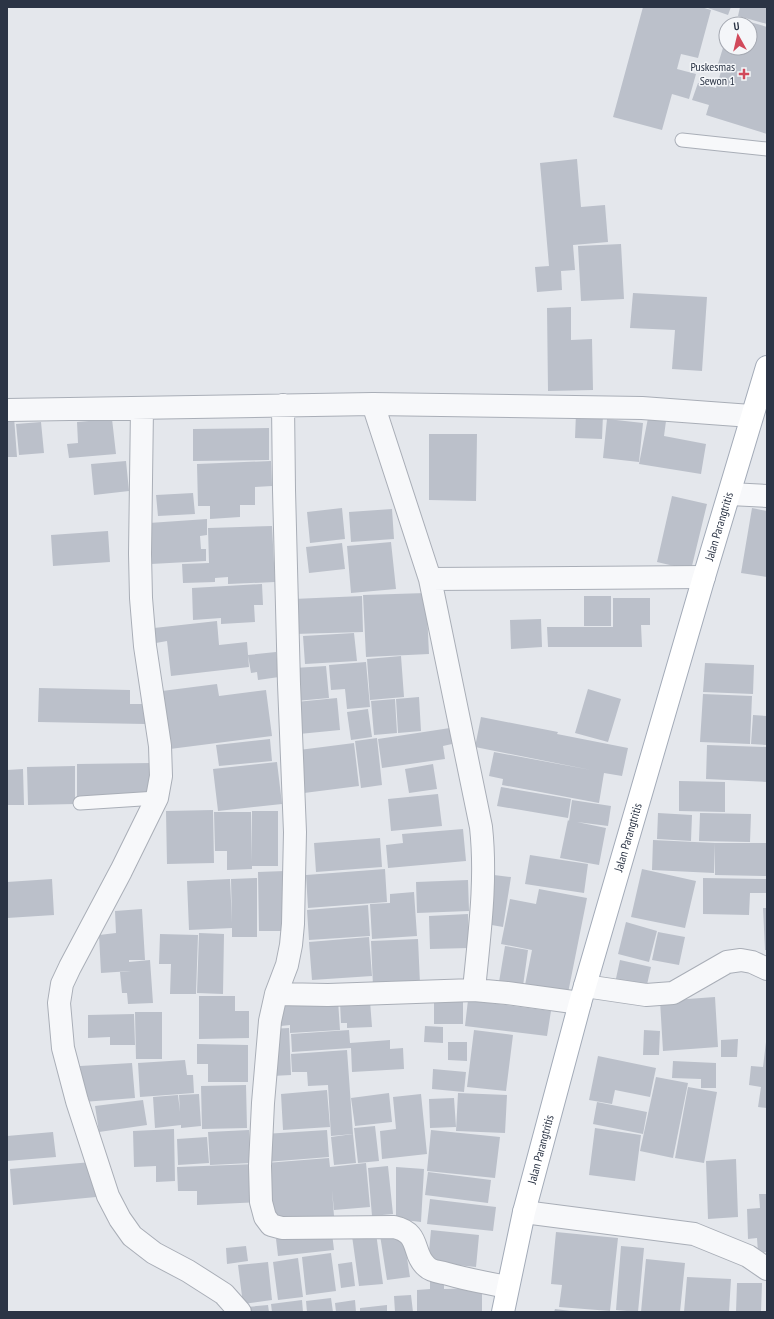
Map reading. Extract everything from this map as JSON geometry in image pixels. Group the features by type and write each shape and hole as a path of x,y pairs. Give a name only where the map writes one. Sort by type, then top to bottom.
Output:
{"main road":[{"name":"Jalan Parangtritis","path":"503,1312 507,1287 524,1212 583,994 704,577 730,494 751,416 767,367"}],"street":[{"path":"7,410 373,404 642,408 751,416"},
{"path":"373,404 430,579 481,827 484,851 484,880 474,990"},
{"path":"283,405 289,684 295,832 293,924 287,965 276,994 270,1021 263,1103 260,1166 261,1202 265,1218 271,1225 282,1228 394,1227 406,1232 412,1238 422,1262 428,1269 507,1287"},
{"path":"142,408 140,554 141,598 145,646 162,762 161,776 157,798 121,871 70,967 62,984 58,1003 63,1048 77,1101 108,1196 120,1219 132,1236 154,1253 188,1271 224,1294 240,1312"},
{"path":"730,494 767,496"},
{"path":"430,579 704,577"},
{"path":"276,994 474,990 507,993 646,995 673,993 728,962 740,960 752,962 767,969"},
{"path":"524,1212 694,1234 748,1256 767,1269"}],"lane":[{"path":"682,140 767,149"},
{"path":"80,803 157,798"}],"building":[{"path":"643,7 701,7 711,10 698,58 681,54 677,69 696,74 689,99 672,94 662,130 613,117"},
{"path":"705,7 731,7 728,15"},
{"path":"740,7 767,7 767,24 758,22 758,16 738,16"},
{"name":"Puskesmas Sewon 1","path":"758,24 767,27 767,134 706,115 709,105 692,100 698,83 716,88 723,65 718,64 720,56 758,56"},
{"path":"577,159 581,207 605,205 608,242 573,245 575,270 561,271 562,290 537,292 535,267 549,266 540,163"},
{"path":"621,244 624,299 581,301 578,246"},
{"path":"633,293 707,297 702,371 672,369 675,330 630,328"},
{"path":"571,307 571,340 592,339 593,390 548,391 547,308"},
{"path":"576,413 603,414 602,439 575,438"},
{"path":"7,417 14,417 17,457 7,457"},
{"path":"648,418 666,421 664,436 706,444 701,474 639,464"},
{"path":"112,419 116,454 69,458 67,444 78,443 77,422"},
{"path":"607,419 643,423 639,462 603,458"},
{"path":"41,422 44,453 19,455 16,424"},
{"path":"269,428 269,460 193,461 193,429"},
{"path":"429,434 477,434 476,501 429,500"},
{"path":"126,461 129,491 94,495 91,464"},
{"path":"271,461 272,486 255,487 255,505 240,505 240,517 210,519 210,506 198,506 197,464"},
{"path":"193,493 195,514 158,516 156,495"},
{"path":"672,496 707,504 691,570 657,562"},
{"path":"342,508 345,539 310,543 307,512"},
{"path":"752,508 767,511 767,577 741,573"},
{"path":"392,509 394,539 351,542 349,512"},
{"path":"207,519 207,535 200,536 201,549 206,549 206,561 151,564 149,523"},
{"path":"272,526 275,582 228,584 228,577 215,578 215,582 183,583 182,564 209,563 208,528"},
{"path":"108,531 110,562 53,566 51,535"},
{"path":"391,542 396,589 351,593 347,546"},
{"path":"342,543 345,569 309,573 306,547"},
{"path":"262,584 263,605 254,605 255,622 221,624 221,618 193,620 192,588"},
{"path":"426,593 429,654 366,657 363,595"},
{"path":"362,596 363,632 294,634 293,599"},
{"path":"584,596 611,596 611,626 584,626"},
{"path":"613,598 650,598 650,625 641,625 642,647 548,647 547,627 613,627"},
{"path":"541,619 542,647 511,649 510,620"},
{"path":"217,621 219,645 247,642 249,667 171,676 167,641 156,643 154,628"},
{"path":"354,633 357,661 305,664 303,636"},
{"path":"276,652 279,677 258,680 257,672 251,673 248,655"},
{"path":"401,656 404,697 370,700 367,659"},
{"path":"366,662 370,707 347,709 345,689 331,690 329,665"},
{"path":"705,663 754,665 753,694 703,692"},
{"path":"326,666 329,698 296,701 294,668"},
{"path":"217,684 219,696 266,690 272,736 170,749 162,691"},
{"path":"39,688 130,690 130,704 145,704 145,724 38,722"},
{"path":"588,689 621,699 608,742 575,733"},
{"path":"703,694 752,696 750,744 700,742"},
{"path":"419,697 421,731 398,733 396,699"},
{"path":"337,698 340,730 299,734 296,702"},
{"path":"395,699 397,733 374,735 371,701"},
{"path":"368,709 372,737 351,740 347,712"},
{"path":"753,715 767,716 767,745 751,744"},
{"path":"481,717 558,732 557,734 628,748 622,776 604,773 599,803 502,785 503,779 489,776 494,752 591,770 475,747"},
{"path":"450,728 452,744 443,746 445,759 382,768 378,739"},
{"path":"377,738 382,785 361,788 355,741"},
{"path":"270,739 272,761 219,766 216,745"},
{"path":"354,743 359,786 304,793 299,750"},
{"path":"707,745 767,747 767,782 706,779"},
{"path":"277,762 282,804 218,811 213,769"},
{"path":"151,763 152,794 77,796 77,764"},
{"path":"433,764 437,789 409,793 405,769"},
{"path":"75,766 75,804 28,805 27,767"},
{"path":"23,769 24,805 7,805 7,770"},
{"path":"679,781 725,782 725,812 679,811"},
{"path":"501,787 571,799 568,818 497,806"},
{"path":"438,794 442,826 391,831 388,799"},
{"path":"572,800 611,806 608,826 577,822 606,828 599,865 560,858 568,820 569,821"},
{"path":"213,810 214,863 167,864 166,811"},
{"path":"252,811 278,811 278,866 252,866 252,869 227,870 227,851 215,851 214,812 251,812 252,862"},
{"path":"658,813 692,815 691,841 657,839"},
{"path":"700,813 751,814 750,842 699,841"},
{"path":"463,829 466,861 388,868 386,845 403,843 402,834"},
{"path":"380,838 382,867 316,872 314,843"},
{"path":"653,840 715,843 714,873 652,870"},
{"path":"715,843 767,843 767,876 715,875"},
{"path":"530,855 588,864 584,893 525,884"},
{"path":"385,869 387,902 308,908 306,875"},
{"path":"642,869 696,881 685,928 631,917"},
{"path":"285,871 286,931 259,931 258,872"},
{"path":"494,875 511,877 503,927 486,924"},
{"path":"257,878 257,937 232,937 232,928 189,930 187,881 230,879 232,923 231,879"},
{"path":"703,878 767,879 767,893 750,893 749,915 703,914"},
{"path":"52,879 54,915 7,918 7,882"},
{"path":"468,880 469,911 417,913 416,882"},
{"path":"539,889 587,898 568,993 525,985 532,950 501,944 510,899 536,904"},
{"path":"414,892 417,936 372,939 370,904 390,903 390,894"},
{"path":"368,905 370,936 309,940 307,910"},
{"path":"763,908 767,908 767,950 765,950"},
{"path":"142,909 145,960 129,960 129,962 150,960 153,1003 128,1004 127,993 122,993 120,972 131,971 101,973 99,935 116,933 115,911"},
{"path":"468,914 469,948 430,949 429,916"},
{"path":"626,922 657,931 649,962 618,954"},
{"path":"658,932 685,937 679,965 652,960"},
{"path":"199,933 224,934 223,994 197,993"},
{"path":"160,934 198,935 196,994 170,994 171,964 159,964"},
{"path":"369,937 372,976 312,980 309,942"},
{"path":"418,939 420,984 373,986 371,941"},
{"path":"505,946 528,950 523,986 499,982"},
{"path":"620,960 651,967 646,989 615,983"},
{"path":"199,996 235,996 235,1011 249,1011 249,1038 199,1039"},
{"path":"715,997 718,1047 663,1051 660,1001"},
{"path":"338,1000 340,1030 290,1033 290,1025 281,1026 279,1004"},
{"path":"468,1000 551,1011 547,1036 465,1026"},
{"path":"370,1001 372,1027 347,1028 347,1023 341,1023 340,1003"},
{"path":"434,1002 463,1002 463,1024 434,1024"},
{"path":"135,1012 162,1012 162,1059 136,1059"},
{"path":"134,1014 135,1045 110,1045 110,1037 88,1038 88,1015"},
{"path":"425,1026 443,1027 443,1043 424,1042"},
{"path":"289,1028 291,1075 272,1076 270,1029"},
{"path":"349,1030 350,1043 390,1040 390,1049 403,1048 404,1069 352,1072 351,1048 292,1052 291,1034"},
{"path":"474,1030 513,1035 506,1091 467,1087"},
{"path":"644,1030 660,1031 659,1055 643,1055"},
{"path":"738,1039 737,1057 721,1057 721,1040"},
{"path":"448,1042 467,1042 467,1061 448,1060"},
{"path":"766,1042 767,1108 758,1107 761,1087 749,1085 751,1066 763,1067"},
{"path":"197,1044 248,1045 248,1082 208,1082 208,1064 197,1064"},
{"path":"347,1050 353,1134 331,1136 328,1085 308,1086 307,1072 292,1072 291,1054"},
{"path":"598,1056 656,1068 650,1097 615,1090 612,1104 589,1100"},
{"path":"185,1060 187,1075 193,1075 194,1093 140,1097 138,1063"},
{"path":"673,1061 716,1063 716,1088 701,1088 701,1079 672,1078"},
{"path":"132,1063 135,1098 83,1102 80,1066"},
{"path":"433,1069 466,1072 464,1092 432,1089"},
{"path":"656,1077 688,1083 673,1158 640,1151"},
{"path":"246,1085 247,1128 202,1129 201,1086"},
{"path":"688,1087 717,1092 704,1163 675,1158"},
{"path":"327,1090 330,1127 283,1130 281,1094"},
{"path":"389,1093 392,1122 355,1126 351,1098"},
{"path":"458,1093 507,1095 505,1133 456,1131"},
{"path":"199,1094 201,1126 181,1128 181,1125 155,1128 153,1097 178,1095 180,1112 179,1095"},
{"path":"421,1094 427,1154 382,1159 380,1131 396,1129 393,1097"},
{"path":"454,1098 456,1127 430,1128 429,1099"},
{"path":"143,1100 147,1125 99,1132 95,1106"},
{"path":"597,1102 647,1112 643,1134 593,1124"},
{"path":"375,1126 379,1161 358,1163 354,1128"},
{"path":"595,1128 641,1135 635,1181 589,1175"},
{"path":"174,1129 175,1181 156,1182 156,1166 134,1167 133,1131"},
{"path":"249,1130 251,1163 210,1165 208,1132"},
{"path":"327,1130 329,1157 266,1162 264,1134"},
{"path":"431,1130 500,1137 495,1178 427,1171"},
{"path":"53,1132 56,1157 7,1161 7,1136"},
{"path":"353,1134 356,1163 334,1165 331,1137"},
{"path":"207,1137 209,1163 178,1165 177,1139"},
{"path":"329,1158 330,1167 366,1163 370,1207 334,1210 332,1190 334,1216 270,1221 266,1163"},
{"path":"736,1159 738,1217 708,1219 706,1161"},
{"path":"92,1162 96,1197 13,1205 10,1169"},
{"path":"258,1164 260,1202 197,1205 197,1191 178,1191 177,1167"},
{"path":"388,1166 393,1214 372,1216 368,1168"},
{"path":"396,1167 424,1169 421,1222 396,1219"},
{"path":"428,1172 491,1180 488,1203 425,1195"},
{"path":"759,1194 767,1194 767,1252 758,1253 757,1238 748,1239 747,1209 760,1208"},
{"path":"430,1199 496,1207 493,1231 427,1224"},
{"path":"431,1230 479,1235 476,1267 428,1262"},
{"path":"403,1232 410,1277 387,1280 380,1235"},
{"path":"556,1232 618,1238 610,1311 559,1307 562,1285 551,1284"},
{"path":"332,1233 334,1250 278,1256 276,1239"},
{"path":"376,1233 383,1284 359,1286 352,1236"},
{"path":"246,1246 248,1261 227,1264 226,1248"},
{"path":"621,1246 644,1248 638,1312 616,1310"},
{"path":"331,1253 336,1291 306,1295 302,1257"},
{"path":"298,1258 303,1297 278,1300 273,1262"},
{"path":"646,1259 685,1263 680,1312 641,1312"},
{"path":"268,1262 272,1300 243,1304 238,1265"},
{"path":"352,1262 355,1286 341,1288 338,1264"},
{"path":"687,1277 731,1279 729,1312 684,1312"},
{"path":"444,1281 444,1289 482,1288 482,1312 417,1312 417,1290 430,1289 430,1282"},
{"path":"737,1283 762,1283 761,1312 736,1312"},
{"path":"411,1295 413,1312 395,1312 394,1296"},
{"path":"331,1298 333,1312 307,1312 306,1301"},
{"path":"302,1300 303,1312 272,1312 271,1304"},
{"path":"355,1300 356,1312 336,1312 335,1303"},
{"path":"268,1305 269,1312 248,1312 247,1307"},
{"path":"387,1305 387,1312 360,1312 360,1308"},
{"path":"555,1309 571,1311 571,1312 554,1312"}],"place":[{"name":"Puskesmas Sewon 1","path":"744,74"}]}
